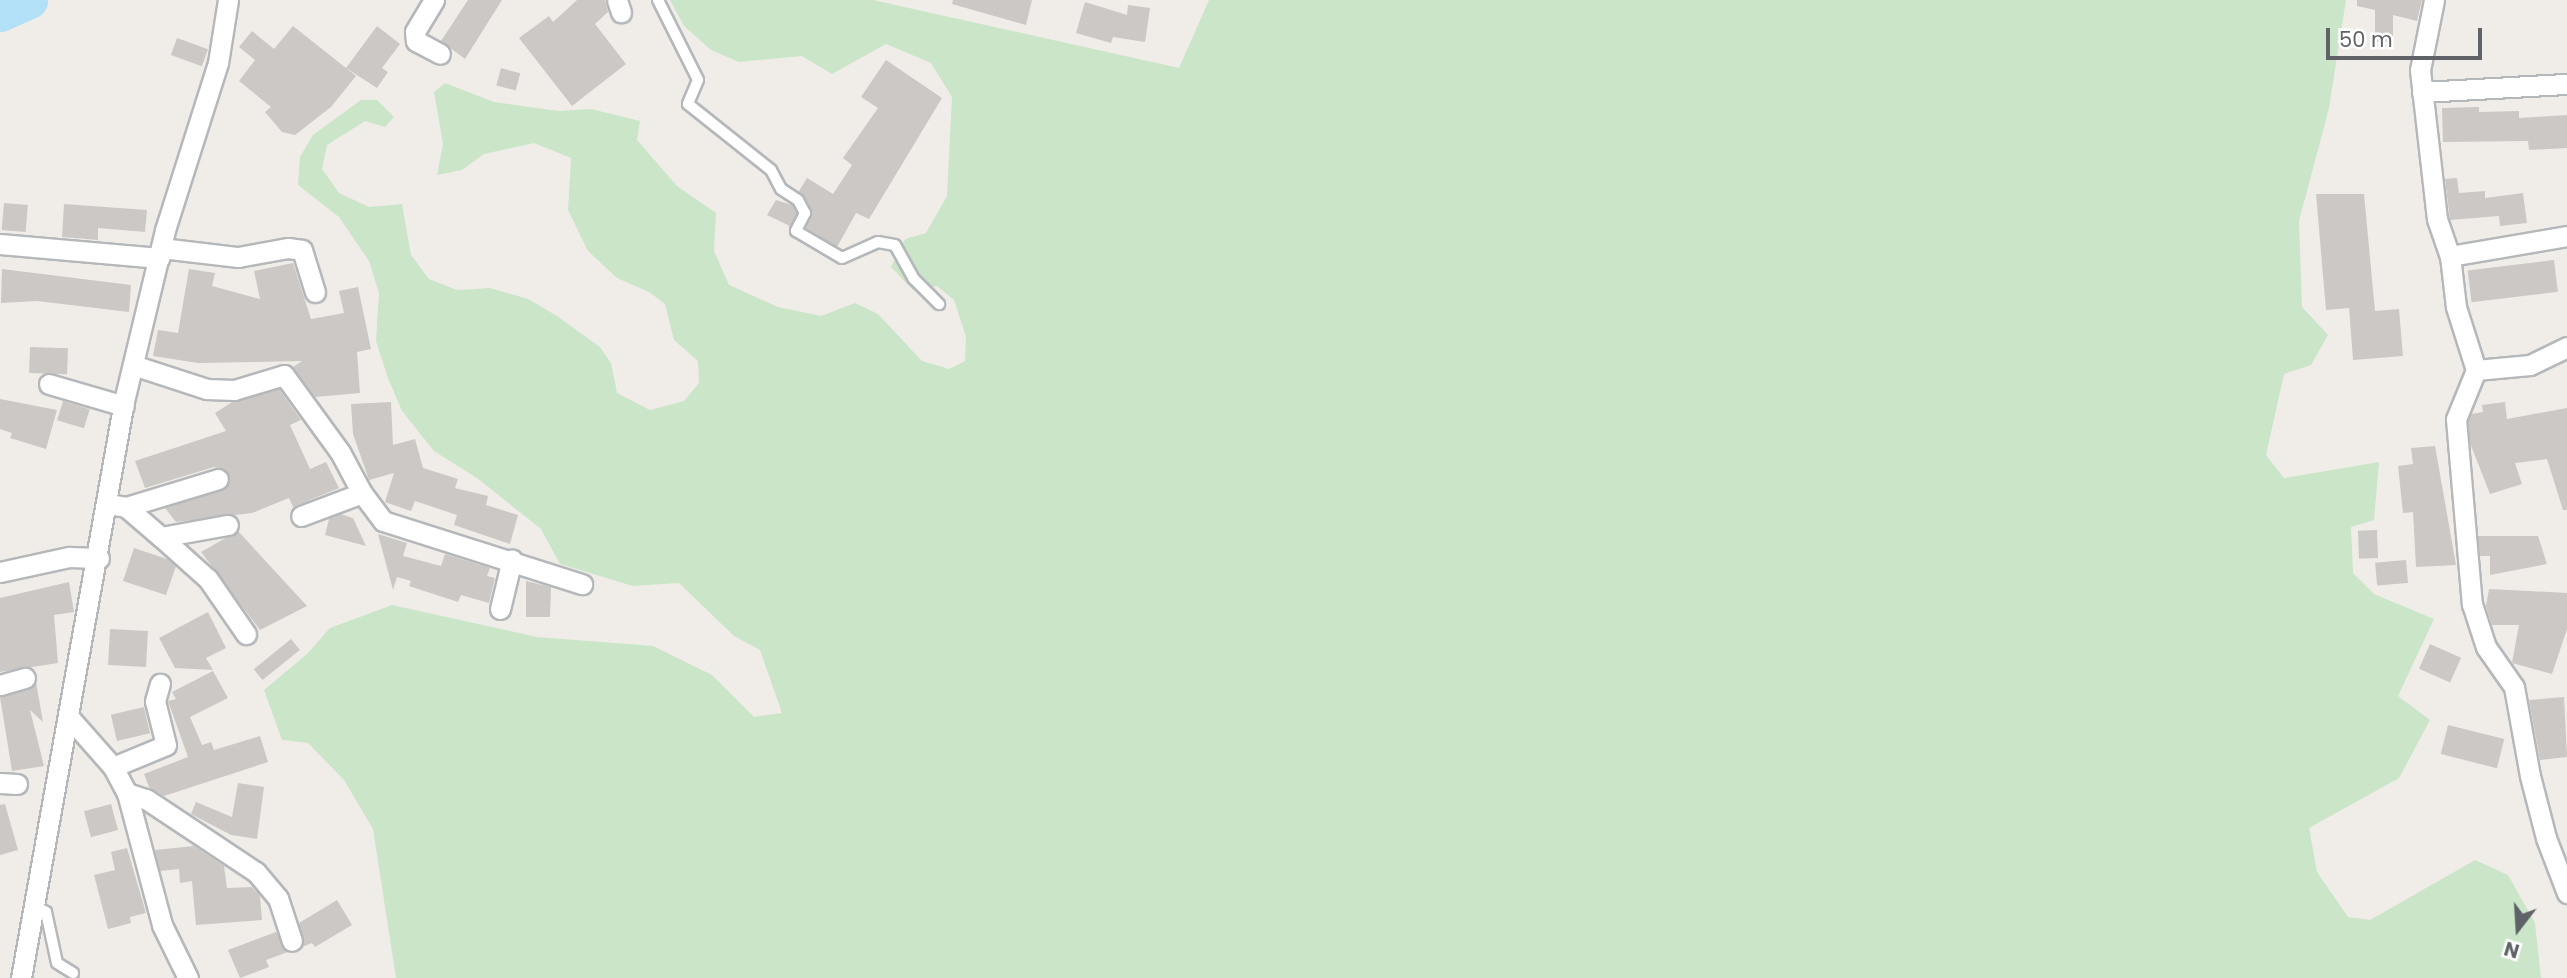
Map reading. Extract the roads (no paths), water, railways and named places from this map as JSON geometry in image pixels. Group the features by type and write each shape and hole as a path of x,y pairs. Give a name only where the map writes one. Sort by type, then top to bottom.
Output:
{"street":[{"path":"21,978 99,558 117,505 124,406 160,253 218,63 228,0"},
{"path":"435,0 415,32 416,41 440,54"},
{"path":"2434,0 2422,44 2422,92 2437,219 2450,256 2456,306 2476,370 2456,419 2472,604 2486,647 2514,687 2530,776 2546,838 2567,893"},
{"path":"2422,92 2567,84"},
{"path":"2450,256 2567,236"},
{"path":"0,244 237,257 288,248 302,250 315,292"},
{"path":"2476,370 2530,365 2567,347"},
{"path":"133,365 207,389 234,390 284,375 340,452 362,493 383,521 512,559 582,584"},
{"path":"49,384 124,406"},
{"path":"117,505 218,478"},
{"path":"302,516 362,493"},
{"path":"117,505 161,537 208,579 246,634"},
{"path":"161,537 228,525"},
{"path":"0,572 69,558 99,558"},
{"path":"500,609 512,559"},
{"path":"0,685 25,678"},
{"path":"113,767 166,745 155,701 160,684"},
{"path":"68,716 113,767 127,793 162,925 188,978"},
{"path":"127,793 146,799 256,872 278,898 292,941"}],"lane":[{"path":"658,0 698,80 688,104 771,170 781,189 798,200 804,213 796,232 842,258 878,242 895,245 913,278 939,304"},
{"path":"33,904 46,912 57,963 73,973"}],"waterway":[{"path":"0,13 29,0"}]}
